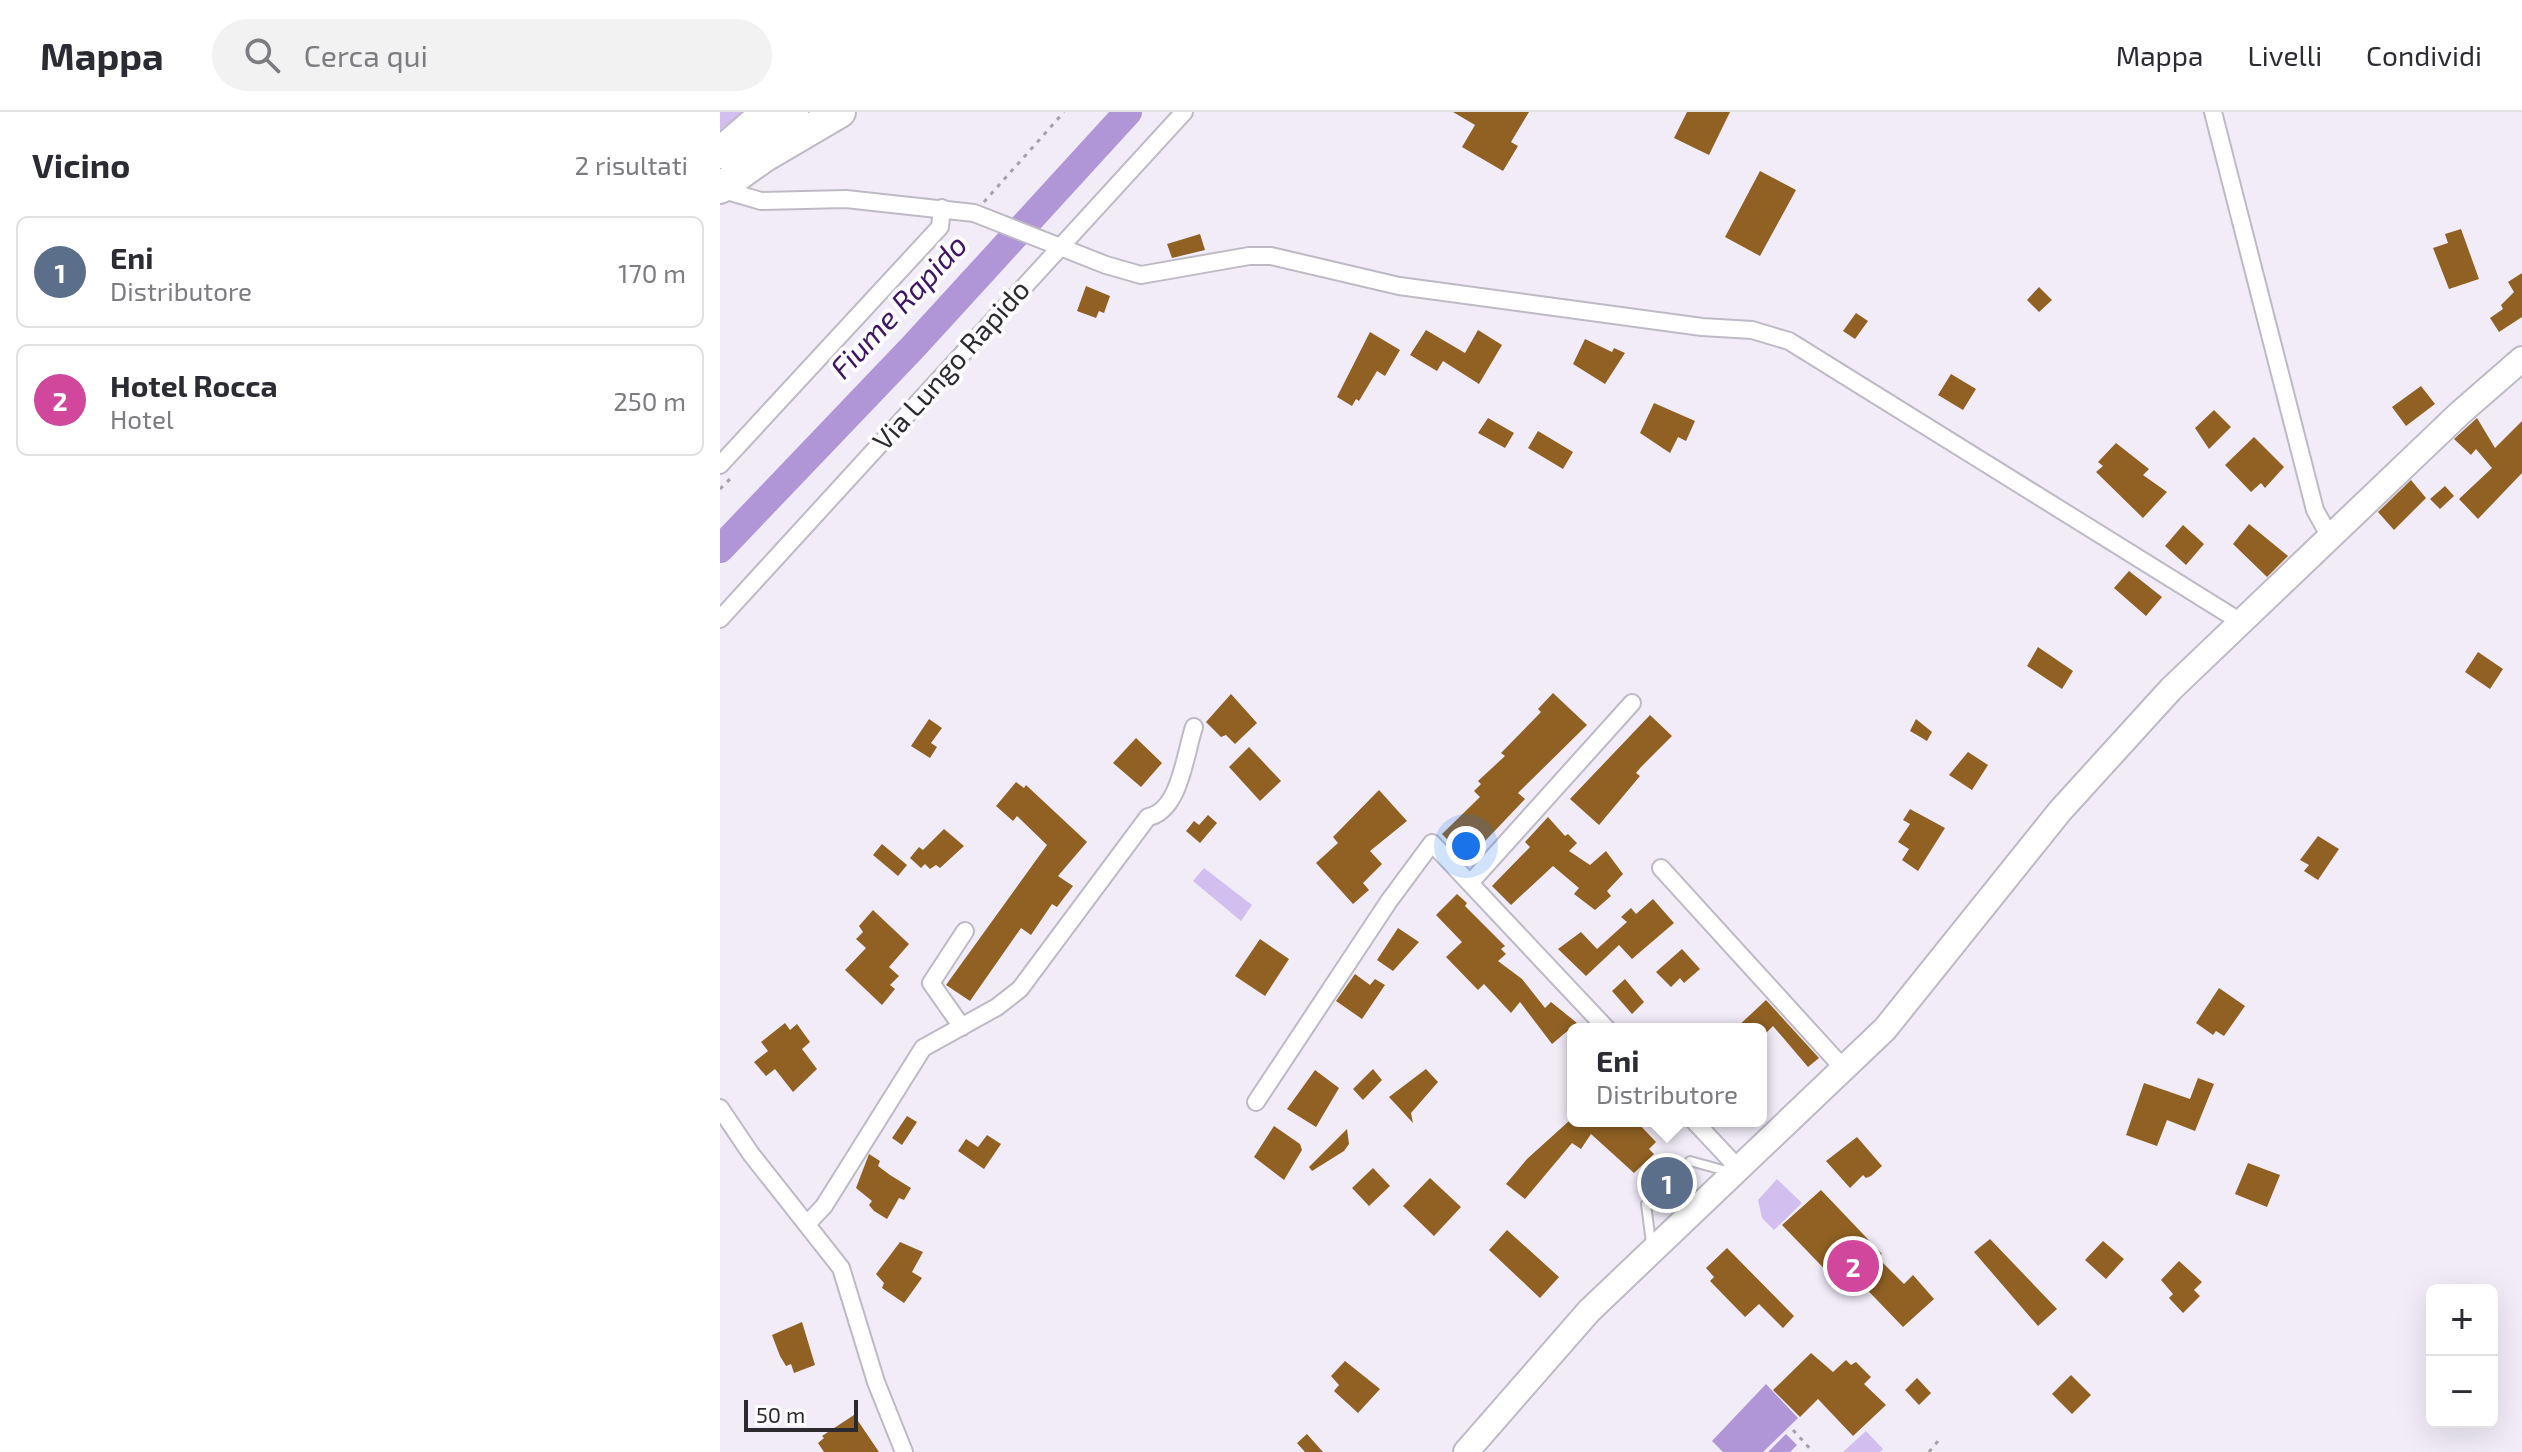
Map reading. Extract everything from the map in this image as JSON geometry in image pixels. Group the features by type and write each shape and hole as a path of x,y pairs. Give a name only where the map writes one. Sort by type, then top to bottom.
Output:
{"highway":[{"path":"723,176 766,112"},
{"path":"723,176 793,112"},
{"path":"723,176 840,112"}],"main road":[{"path":"1466,1452 1589,1311 1845,1070 1933,973 2060,811 2171,689 2522,359"}],"street":[{"name":"Via Lungo Rapido","path":"720,619 1052,244 1184,112"},
{"path":"2213,112 2315,510 2330,537"},
{"path":"723,176 761,201 846,199 942,208 987,217 1141,275 1249,256 1271,256 1399,286 1702,327 1752,330 1789,341 2241,622"},
{"path":"720,465 930,239 940,227 942,208"},
{"path":"1470,883 1632,703"},
{"path":"808,1223 824,1206 923,1048 1020,989 1148,817 1159,815 1170,805 1194,727"},
{"path":"1256,1102 1372,926 1432,843 1601,1023"},
{"path":"1661,868 1845,1070"},
{"path":"962,1027 931,983 965,931"},
{"path":"720,1108 751,1154 841,1268 876,1382 904,1452"},
{"path":"1699,1127 1737,1171"}],"lane":[{"path":"1652,1251 1646,1204 1690,1161 1737,1171"}],"path":[{"path":"1793,1430 1813,1452"},
{"path":"1929,1452 1938,1441"}],"shaded area":[{"path":"720,112 750,112 720,137"},
{"path":"1204,868 1252,905 1241,921 1193,881"},
{"path":"1777,1179 1802,1203 1774,1230 1762,1218 1758,1200"},
{"path":"1766,1384 1798,1418 1763,1452 1723,1452 1712,1441"},
{"path":"1866,1431 1883,1449 1880,1452 1843,1452"},
{"path":"1786,1434 1797,1445 1790,1452 1768,1452"}],"building":[{"path":"1453,112 1529,112 1511,142 1518,146 1503,171 1462,147 1475,125"},
{"path":"1687,112 1730,112 1709,155 1674,138"},
{"path":"1760,171 1796,190 1760,256 1725,237"},
{"path":"2461,229 2479,279 2449,289 2433,248 2448,243 2445,234"},
{"path":"1200,234 1205,250 1172,258 1167,244"},
{"path":"2522,273 2522,317 2499,332 2490,318 2503,309 2501,305 2514,292 2508,282"},
{"path":"1086,286 1110,296 1104,313 1099,311 1096,318 1077,311"},
{"path":"2039,287 2052,300 2039,312 2027,300"},
{"path":"1856,313 1868,321 1855,339 1843,331"},
{"path":"1426,330 1465,353 1478,330 1502,345 1479,384 1443,361 1437,371 1410,355"},
{"path":"1370,332 1400,350 1385,376 1377,371 1359,401 1356,399 1352,406 1337,397"},
{"path":"1585,339 1612,352 1614,348 1625,353 1605,384 1573,364"},
{"path":"1951,374 1976,389 1963,410 1938,395"},
{"path":"2421,386 2435,404 2406,426 2392,407"},
{"path":"1654,403 1695,421 1686,441 1678,437 1670,453 1640,433"},
{"path":"2214,410 2231,427 2209,449 2195,428"},
{"path":"1488,418 1514,433 1505,448 1478,433"},
{"path":"2477,418 2495,448 2522,421 2522,473 2478,519 2459,499 2492,468 2476,449 2471,455 2454,439"},
{"path":"1538,431 1573,452 1563,469 1528,448"},
{"path":"2254,437 2284,467 2265,488 2261,483 2251,492 2225,465"},
{"path":"2116,443 2149,469 2143,475 2167,492 2143,518 2096,472 2103,466 2098,462"},
{"path":"2411,480 2426,498 2394,530 2378,512"},
{"path":"2445,486 2454,496 2440,509 2430,499"},
{"path":"2249,524 2288,556 2267,577 2233,544"},
{"path":"2183,525 2204,544 2186,565 2165,546"},
{"path":"2129,571 2162,597 2146,616 2114,588"},
{"path":"2038,647 2073,671 2062,689 2027,666"},
{"path":"2478,652 2503,669 2490,689 2465,672"},
{"path":"1553,693 1587,725 1518,793 1525,799 1467,860 1442,834 1480,797 1474,791 1481,784 1478,781 1505,756 1501,753 1541,712 1538,709"},
{"path":"1231,694 1257,723 1235,744 1226,735 1221,737 1206,722"},
{"path":"1650,715 1672,736 1636,773 1640,776 1599,825 1570,799"},
{"path":"929,719 942,728 931,743 937,747 930,758 911,746"},
{"path":"1916,719 1932,732 1927,741 1910,731"},
{"path":"1136,738 1162,763 1141,787 1113,763"},
{"path":"1249,747 1281,781 1260,801 1229,767"},
{"path":"1968,752 1988,765 1972,790 1949,775"},
{"path":"1016,782 1024,788 1026,785 1087,842 1058,876 1073,886 1057,907 1052,904 1031,935 1021,928 970,1001 946,985 1047,845 1017,816 1013,821 996,806"},
{"path":"1379,790 1407,821 1370,851 1382,864 1363,883 1369,890 1353,904 1316,863 1338,843 1333,837"},
{"path":"1910,809 1945,828 1918,871 1902,860 1909,849 1898,842 1910,824 1903,820"},
{"path":"1208,815 1217,823 1200,843 1186,831 1194,821 1199,825"},
{"path":"1548,817 1565,836 1568,834 1577,843 1569,851 1590,865 1606,851 1623,874 1607,891 1611,896 1595,910 1574,894 1579,888 1553,866 1511,905 1492,886 1530,847 1525,842"},
{"path":"944,829 964,846 940,868 936,865 930,869 925,864 921,868 910,858 919,847 923,850"},
{"path":"2318,836 2339,849 2318,880 2304,871 2309,865 2300,860"},
{"path":"882,844 907,865 898,876 873,855"},
{"path":"1457,894 1505,946 1501,949 1506,954 1498,961 1522,979 1545,1008 1551,1002 1577,1023 1567,1023 1567,1031 1552,1044 1520,1002 1511,1013 1484,984 1478,990 1446,957 1462,942 1436,915"},
{"path":"1653,899 1674,923 1632,959 1619,945 1586,976 1558,949 1581,932 1597,949 1627,922 1621,917 1631,908 1636,914"},
{"path":"873,910 909,944 889,967 899,976 890,985 895,989 882,1005 845,970 866,948 856,939 863,932 859,926"},
{"path":"1398,928 1419,942 1393,971 1377,960"},
{"path":"1260,939 1289,959 1265,996 1235,976"},
{"path":"1682,949 1700,969 1684,983 1680,978 1671,987 1656,972"},
{"path":"1355,974 1370,985 1375,979 1385,985 1362,1019 1336,1001"},
{"path":"1625,979 1644,1002 1632,1014 1612,991"},
{"path":"2219,988 2245,1006 2224,1036 2216,1031 2213,1035 2196,1023"},
{"path":"1766,1000 1819,1058 1808,1067 1773,1026 1767,1032 1767,1023 1741,1023"},
{"path":"785,1023 790,1030 797,1024 810,1042 802,1049 817,1069 793,1092 775,1069 766,1076 754,1062 768,1051 761,1042"},
{"path":"1373,1069 1382,1080 1363,1100 1353,1089"},
{"path":"1426,1069 1438,1082 1411,1113 1413,1123 1389,1097"},
{"path":"1315,1070 1339,1088 1316,1127 1287,1109"},
{"path":"2198,1078 2214,1084 2195,1131 2167,1120 2157,1146 2126,1135 2144,1083 2190,1099"},
{"path":"907,1116 917,1122 902,1145 892,1138"},
{"path":"1567,1123 1567,1127 1642,1127 1656,1142 1649,1149 1654,1154 1634,1173 1591,1134 1581,1149 1572,1143 1525,1199 1506,1184 1527,1159"},
{"path":"1274,1126 1300,1144 1302,1150 1284,1180 1254,1157"},
{"path":"1347,1129 1349,1144 1344,1151 1312,1171 1309,1167"},
{"path":"987,1135 1001,1144 984,1169 958,1151 966,1139 978,1147"},
{"path":"1857,1137 1882,1166 1871,1176 1866,1178 1863,1175 1850,1188 1826,1161"},
{"path":"869,1154 880,1161 878,1166 911,1188 904,1200 899,1198 887,1219 874,1211 869,1205 872,1201 856,1188"},
{"path":"2248,1163 2280,1175 2267,1207 2235,1194"},
{"path":"1373,1168 1390,1186 1369,1206 1352,1188"},
{"path":"1430,1178 1461,1207 1434,1236 1403,1206"},
{"path":"1821,1190 1882,1254 1877,1257 1904,1284 1913,1275 1934,1299 1903,1327 1852,1274 1840,1285 1782,1225"},
{"path":"1507,1230 1559,1277 1540,1298 1489,1250"},
{"path":"1990,1239 2057,1309 2038,1326 1974,1252"},
{"path":"2103,1241 2124,1259 2106,1279 2085,1260"},
{"path":"900,1242 923,1252 912,1272 922,1278 904,1303 882,1288 884,1283 876,1274"},
{"path":"1727,1248 1794,1316 1783,1328 1759,1304 1745,1317 1710,1281 1714,1277 1706,1268"},
{"path":"2179,1261 2202,1282 2194,1290 2200,1296 2183,1313 2169,1298 2173,1294 2161,1280"},
{"path":"802,1322 815,1365 794,1373 791,1364 786,1366 780,1356 772,1335"},
{"path":"1811,1353 1833,1372 1846,1360 1851,1365 1856,1362 1871,1377 1864,1384 1886,1405 1853,1436 1818,1399 1800,1417 1773,1390"},
{"path":"1345,1361 1380,1389 1358,1413 1334,1391 1339,1385 1331,1376"},
{"path":"2071,1375 2091,1395 2072,1414 2052,1394"},
{"path":"1917,1378 1931,1393 1919,1405 1905,1390"},
{"path":"854,1415 879,1452 824,1452 818,1443 824,1438 822,1436"},
{"path":"1307,1434 1323,1452 1305,1452 1297,1443"}],"waterway":[{"name":"Fiume Rapido","path":"720,549 914,346 1128,112"}],"place":[{"name":"Eni","path":"1667,1183"},
{"name":"Hotel Rocca","path":"1853,1266"}]}
